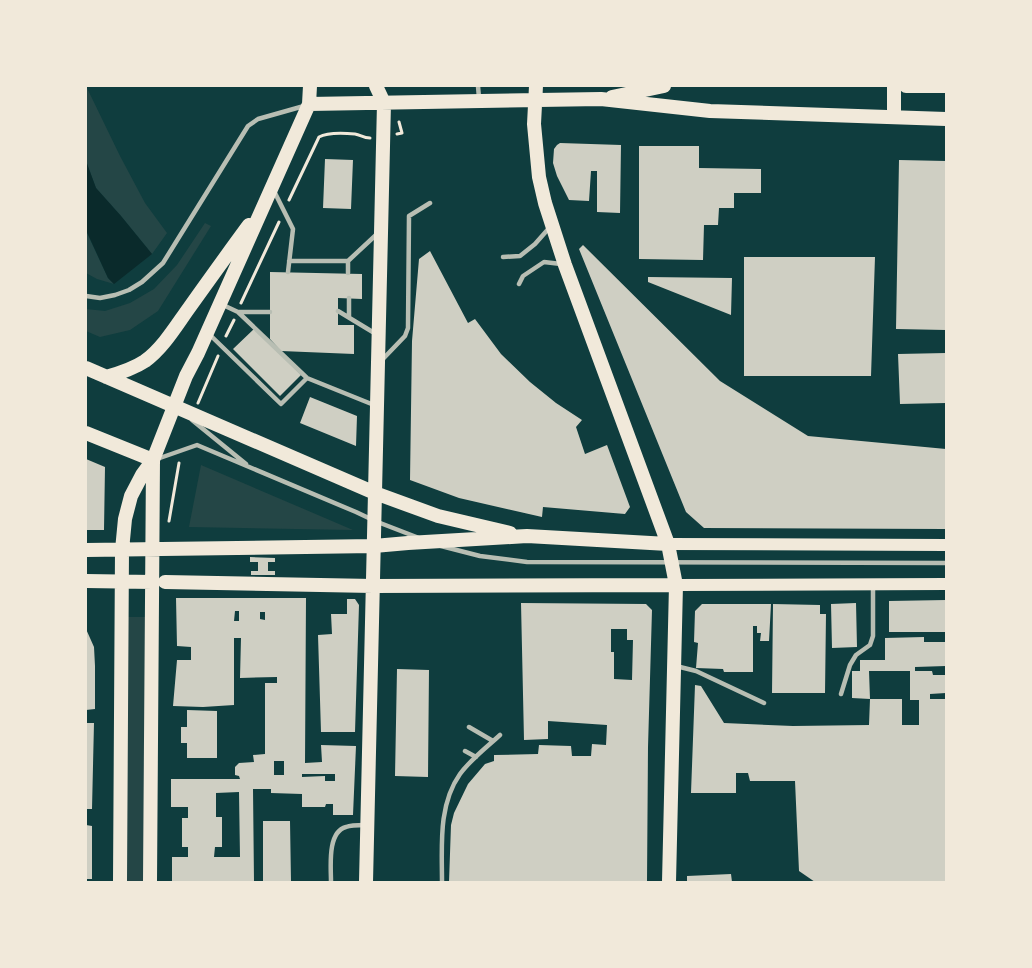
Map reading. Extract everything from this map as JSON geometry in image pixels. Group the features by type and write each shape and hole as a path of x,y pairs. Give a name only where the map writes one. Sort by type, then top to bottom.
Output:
{"main road":[{"path":"120,882 122,550 125,519 131,496 153,460 186,376 309,104 310,86"},
{"path":"366,882 384,103 376,86"},
{"path":"536,86 534,124 539,177 552,225 668,544 676,585 669,882"},
{"path":"601,99 664,86"},
{"path":"894,86 894,117"},
{"path":"906,86 946,86"},
{"path":"309,104 601,99 710,111 946,118"},
{"path":"106,376 137,366 156,351 266,202"},
{"path":"86,368 375,492 438,516 526,536"},
{"path":"86,433 153,460"},
{"path":"150,882 158,582 151,549 153,460"},
{"path":"86,550 374,546 526,536 668,544 946,545"},
{"path":"86,581 373,586 946,584"}],"lane":[{"path":"478,86 479,101"},
{"path":"86,296 100,298 115,296 142,282 163,263 248,126 258,119 309,104"},
{"path":"272,187 293,230 288,272"},
{"path":"378,364 405,336 408,327 409,216 430,203"},
{"path":"503,257 520,256 535,244 552,225"},
{"path":"289,261 348,261 381,230"},
{"path":"348,261 348,273"},
{"path":"519,284 523,276 544,262 565,264"},
{"path":"349,298 349,317"},
{"path":"220,303 238,312 307,378 377,406"},
{"path":"338,311 379,335"},
{"path":"238,312 270,312"},
{"path":"207,332 281,404 307,378"},
{"path":"174,405 250,467"},
{"path":"153,460 197,445 428,542 480,556 515,561 946,563"},
{"path":"840,694 850,665 856,655 870,645 873,636 873,584"},
{"path":"674,665 696,671 764,703"},
{"path":"470,727 493,741"},
{"path":"442,882 442,827 452,788 461,773 500,735"},
{"path":"465,751 476,757"},
{"path":"331,882 331,850 336,832 345,827 367,825"}],"path":[{"path":"197,405 319,137 325,134 358,134 364,138"},
{"path":"168,527 181,451"}],"shaded area":[{"path":"86,86 145,203 167,233 152,254 96,188 86,161"},
{"path":"86,161 96,188 152,254 114,284 108,278 86,230"},
{"path":"205,223 211,226 158,311 130,330 100,337 86,331 86,309 105,311 130,303 154,289 177,265"},
{"path":"86,231 108,278 114,284 86,273"},
{"path":"201,465 353,530 189,527"},
{"path":"124,617 148,617 146,882 123,882"}],"building":[{"path":"560,143 621,145 620,213 597,212 597,171 591,171 589,201 569,200 553,163 554,149"},
{"path":"639,146 699,146 699,168 761,169 761,193 734,193 734,208 719,208 718,225 704,225 703,260 639,259"},
{"path":"325,159 353,160 351,209 323,208"},
{"path":"899,160 946,161 946,330 896,329"},
{"path":"583,245 720,381 808,436 946,449 946,529 704,528 686,512 579,249"},
{"path":"430,251 468,323 475,319 501,354 530,382 582,420 576,427 585,454 607,445 630,507 625,514 543,507 542,517 459,498 410,480 412,341 419,259"},
{"path":"744,257 875,257 871,376 744,376"},
{"path":"270,272 362,274 362,299 338,298 338,325 354,325 354,354 281,351 270,339"},
{"path":"648,277 732,278 731,315 648,282"},
{"path":"255,328 301,375 280,396 233,349"},
{"path":"946,353 946,403 900,404 898,354"},
{"path":"310,397 357,416 356,446 300,423"},
{"path":"86,459 105,467 104,530 86,530"},
{"path":"250,557 275,558 275,562 268,562 268,571 275,571 275,575 251,575 251,571 258,571 258,562 250,562"},
{"path":"176,598 306,598 305,763 322,762 321,745 356,746 353,815 333,815 333,804 326,804 325,807 302,807 302,794 271,793 271,789 253,789 254,882 172,882 172,857 188,857 188,847 182,847 182,818 188,818 188,807 171,807 171,779 240,779 235,775 235,767 239,763 254,762 253,755 265,754 265,683 277,683 277,677 240,678 241,638 234,638 234,705 173,706 177,660 191,660 191,647 177,646","holes":["235,611 239,611 239,621 234,621","260,612 265,612 265,620 260,619","274,761 284,761 284,775 274,775","302,774 335,774 335,781 325,781 325,776 302,777","239,792 240,857 214,857 215,847 222,847 222,817 216,817 216,793"]},
{"path":"347,599 355,599 359,605 355,732 321,732 318,635 332,634 331,614 347,614"},
{"path":"946,600 946,632 889,632 889,601"},
{"path":"521,603 646,604 652,610 647,882 449,882 451,825 454,813 468,784 485,764 494,761 494,755 538,754 539,745 571,746 572,756 591,756 592,744 606,745 607,725 548,721 548,739 524,740","holes":["611,629 627,629 627,640 633,640 632,680 614,679"]},
{"path":"856,603 857,647 832,648 831,604"},
{"path":"702,604 771,604 769,641 760,641 761,633 757,633 757,626 753,626 753,672 724,672 723,669 696,668 698,643 694,642 695,611"},
{"path":"773,604 820,605 820,614 826,614 825,693 772,693"},
{"path":"86,629 94,647 95,709 86,710"},
{"path":"924,637 924,642 946,642 946,666 915,667 915,671 932,671 933,675 946,675 946,693 930,694 930,699 946,699 946,882 815,882 799,871 795,781 750,781 748,773 736,773 736,793 691,793 695,685 701,686 724,723 793,726 869,725 870,699 852,698 852,671 860,671 860,660 885,660 885,638","holes":["869,671 910,671 910,700 919,700 919,725 902,725 902,699 870,699"]},
{"path":"397,669 429,670 428,777 395,776"},
{"path":"187,710 217,711 217,758 187,758 187,743 181,743 181,727 187,727"},
{"path":"86,723 94,723 92,809 86,809"},
{"path":"263,821 290,821 291,882 263,882"},
{"path":"86,825 92,826 92,879 86,879"},
{"path":"731,874 732,882 687,882 687,876"}]}
